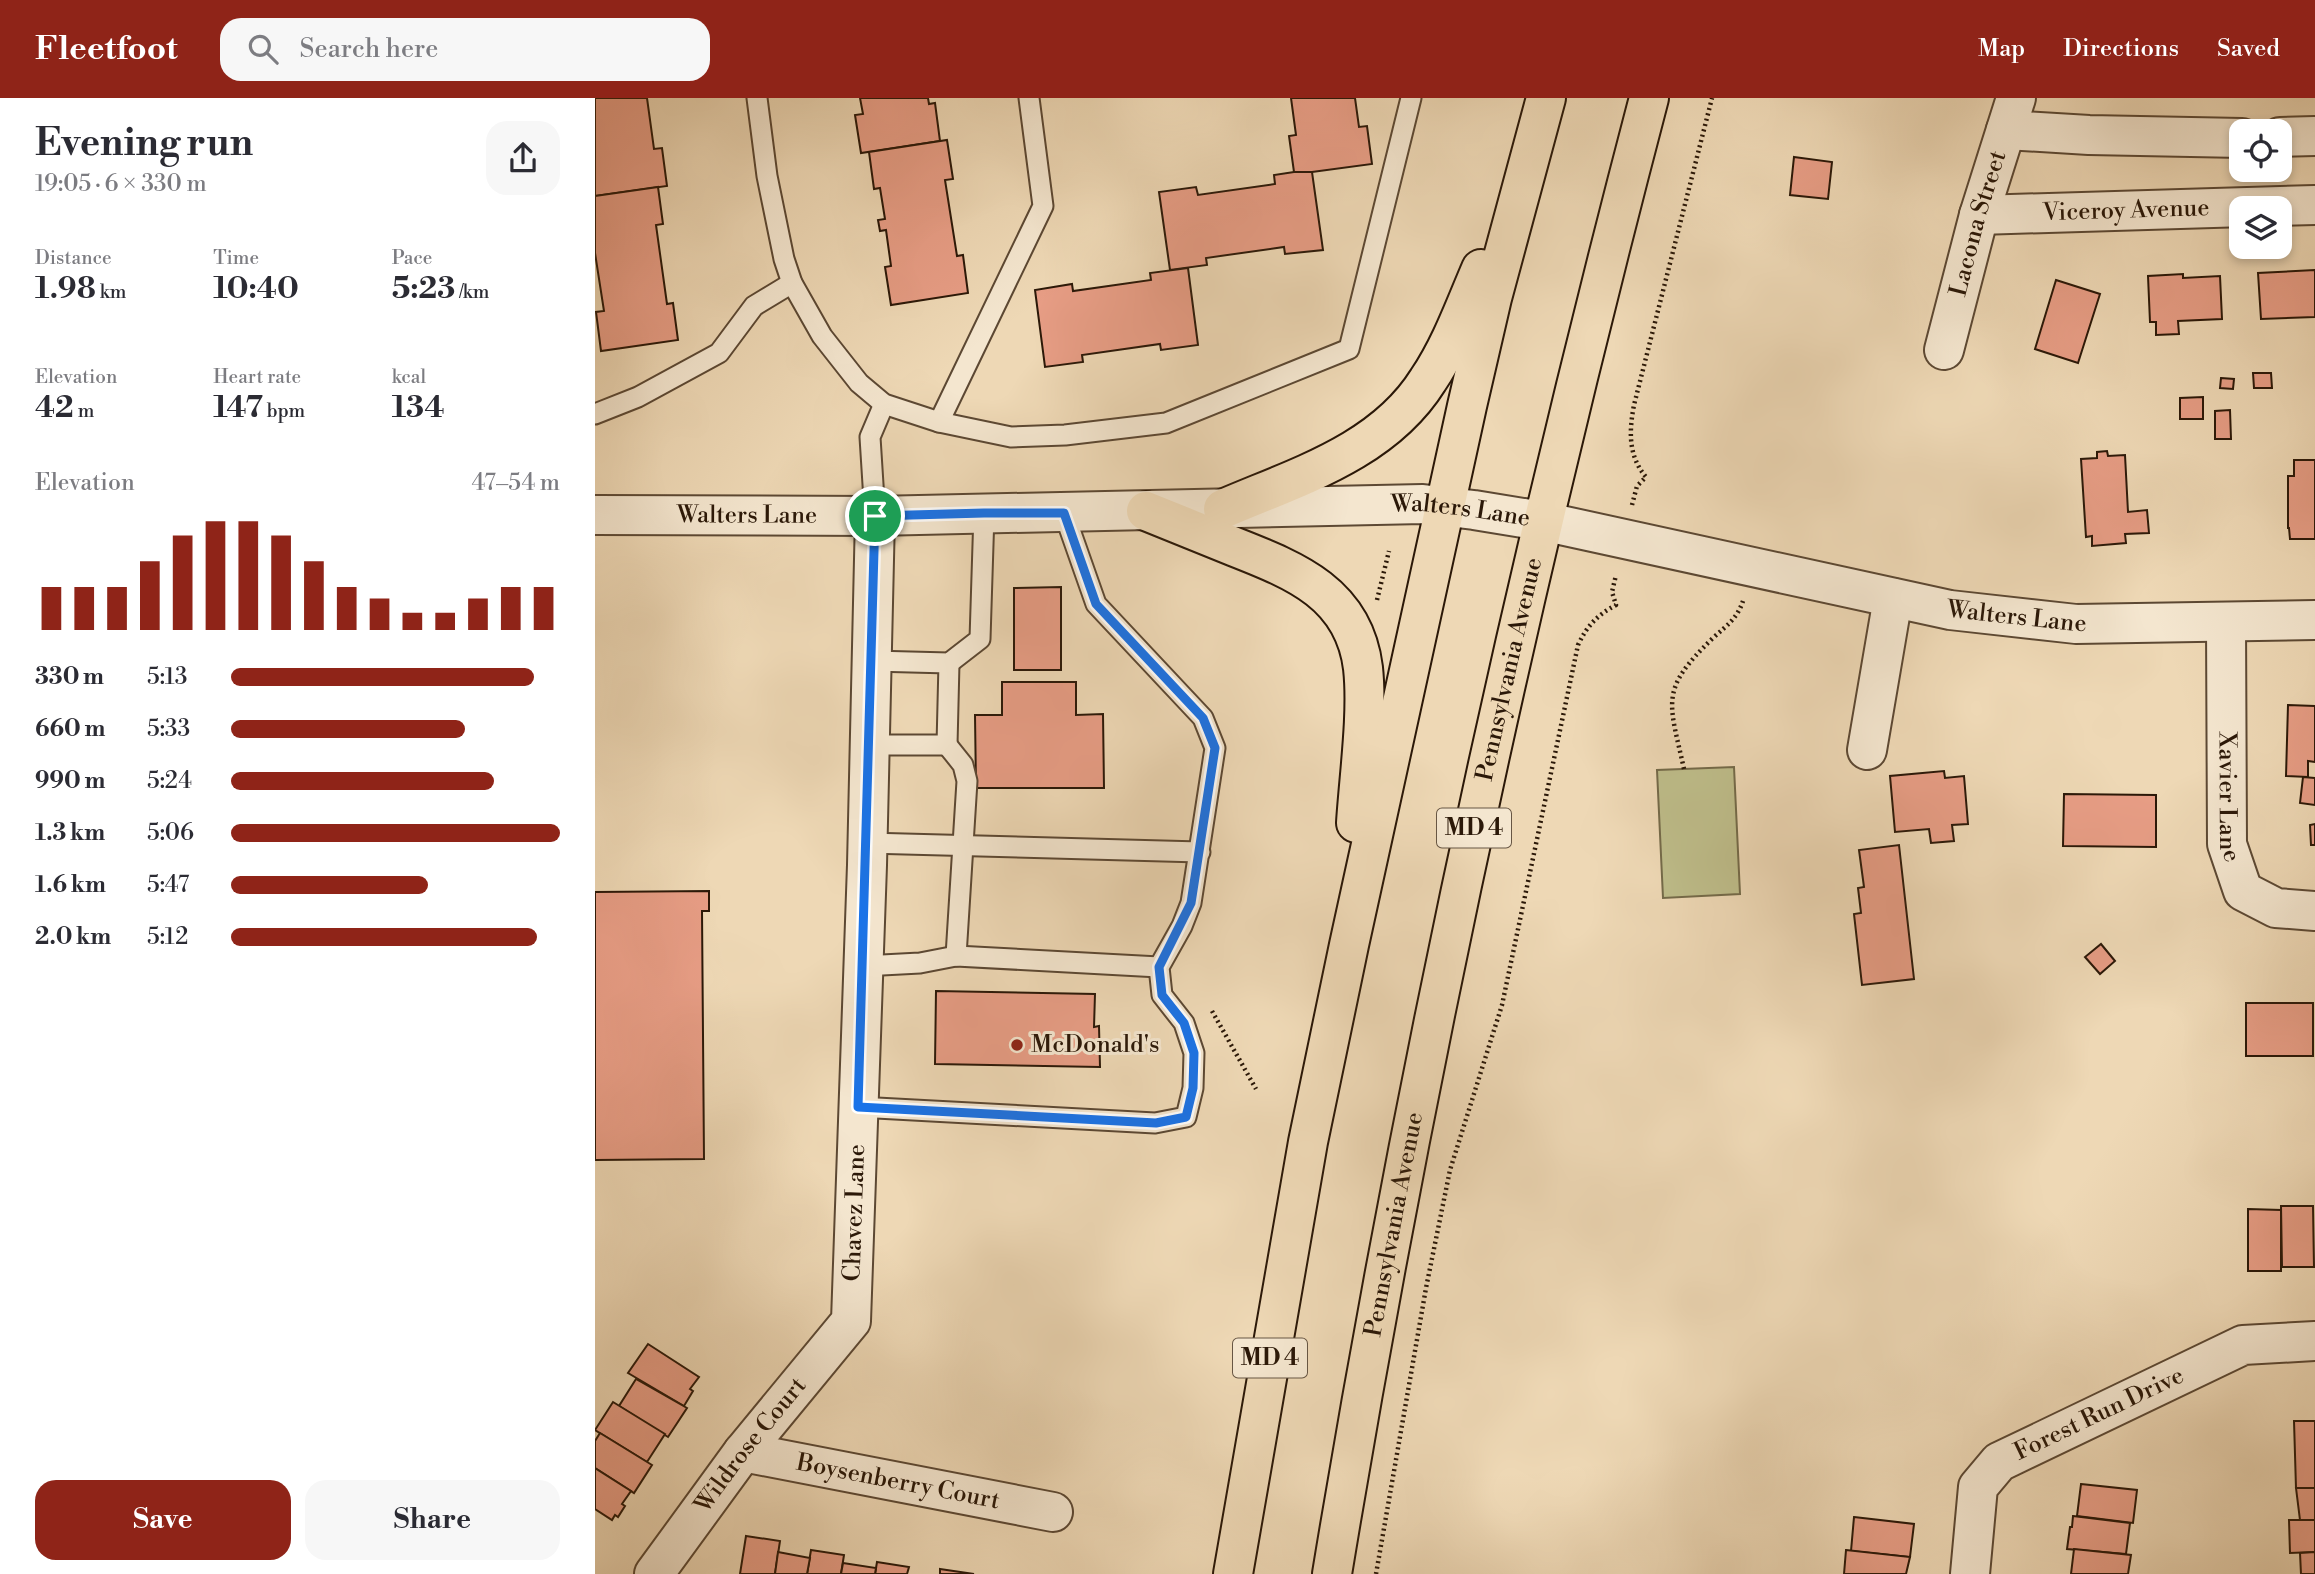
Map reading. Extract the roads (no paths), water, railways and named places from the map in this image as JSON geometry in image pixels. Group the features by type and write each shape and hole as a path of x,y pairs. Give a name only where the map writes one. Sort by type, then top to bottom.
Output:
{"highway":[{"name":"MD 4","path":"1233,1574 1308,1142 1349,945 1492,298 1546,98"},
{"name":"Pennsylvania Avenue","path":"1332,1574 1386,1264 1433,1023 1542,521 1649,98"},
{"path":"1223,509 1354,451 1397,420 1412,403 1441,358 1531,159"},
{"path":"1146,511 1296,572 1331,600 1346,619 1363,667 1364,693 1349,945"}],"street":[{"path":"2011,114 2089,135 2229,138"},
{"name":"Lacona Street","path":"1944,350 1979,215 2011,114"},
{"path":"2292,137 2315,136"},
{"name":"Viceroy Avenue","path":"1979,215 2315,205"},
{"name":"Walters Lane","path":"595,515 875,516 1401,504 1445,506 1542,521 1950,610 2076,624 2315,620"},
{"name":"Chavez Lane","path":"851,1321 875,516"},
{"path":"1867,750 1893,598"},
{"name":"Xavier Lane","path":"2226,622 2227,844 2242,891 2276,908 2315,911"},
{"name":"Wildrose Court","path":"654,1574 743,1451 851,1321"},
{"name":"Forest Run Drive","path":"1969,1574 1978,1487 1999,1462 2243,1345 2315,1341"},
{"name":"Boysenberry Court","path":"743,1451 1052,1511"}],"lane":[{"path":"757,98 767,176 784,259 792,283 830,345 859,383 884,404 939,422 1011,437 1065,435 1166,424 1349,349 1411,98"},
{"path":"939,422 1043,206 1029,98"},
{"path":"595,414 638,397 719,353 754,306 792,283"},
{"path":"875,516 870,437 884,404"},
{"path":"872,661 949,663 980,639 984,513"},
{"path":"858,1107 1156,1123 1186,1117 1193,1088 1194,1053 1184,1023 1162,995 1159,967 1191,903 1215,748 1203,718 1096,604 1064,513"},
{"path":"949,663 947,745 963,765 967,780 956,956"},
{"path":"870,745 947,745"},
{"path":"867,843 1200,852"},
{"path":"863,966 920,963 956,956 1159,967"}],"place":[{"name":"McDonald's","path":"1017,1045"}]}
